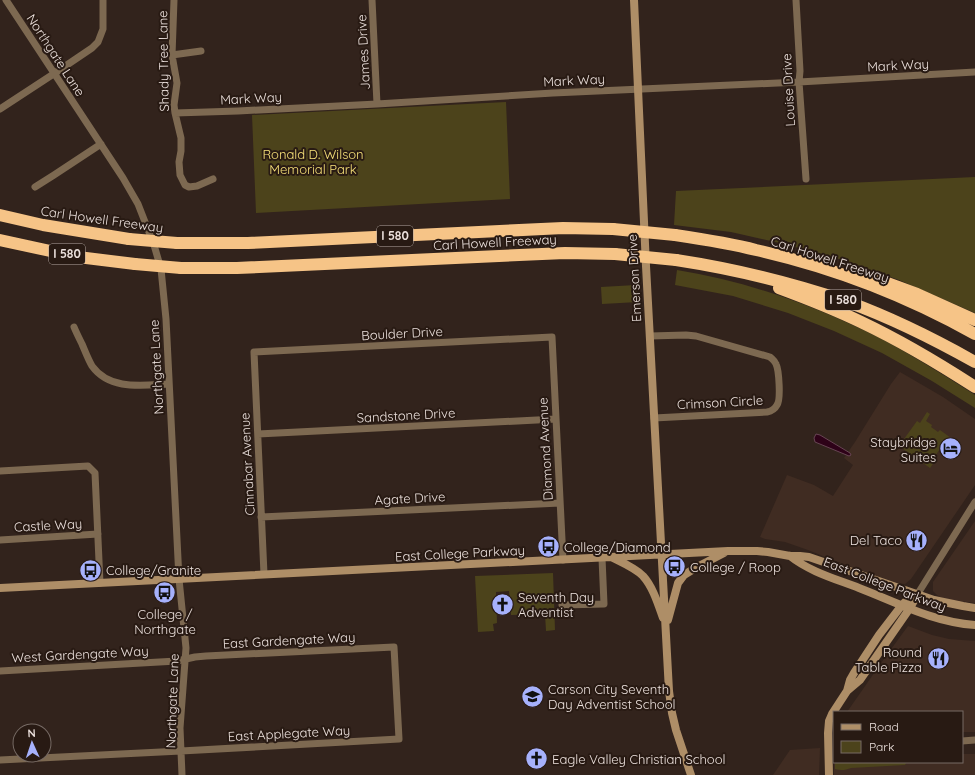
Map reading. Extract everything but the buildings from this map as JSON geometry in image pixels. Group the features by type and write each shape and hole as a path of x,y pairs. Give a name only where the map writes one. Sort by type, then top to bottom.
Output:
{"highway":[{"name":"Carl Howell Freeway","path":"0,215 43,225 129,240 178,243 248,243 563,228 675,235 756,250 807,263 852,278 908,301 953,321 975,334"},
{"name":"Carl Howell Freeway","path":"0,240 78,257 181,268 252,268 550,253 615,254 676,260 761,276 802,287 849,303 896,321 941,343 975,362"},
{"path":"756,250 845,268 918,294 975,320"},
{"path":"701,264 761,282 809,299 860,321 904,343 975,387"}],"main road":[{"name":"Emerson Drive","path":"634,0 637,89 669,691 676,730 691,775"},
{"name":"East College Parkway","path":"0,588 757,551 809,557 917,595 941,602 975,608"},
{"path":"666,627 678,583 684,575 728,552"},
{"name":"East College Parkway","path":"790,556 809,568 926,615 961,624 975,625"},
{"path":"612,558 632,568 643,576 651,588 666,627"},
{"path":"847,691 854,673 879,635 902,605 917,595"},
{"path":"834,711 847,691 860,680 910,608 917,595"},
{"path":"829,775 831,747 828,733 829,721 833,712"}],"street":[{"name":"Northgate Lane","path":"6,0 101,144 138,204 154,245 160,269 166,319 179,579 186,648 180,728 182,775"},
{"path":"0,109 55,74 92,48 98,42 103,29 102,0"},
{"name":"Shady Tree Lane","path":"174,0 172,56 177,83 174,105 181,138 179,162 181,178 185,185 189,187 197,186 213,179"},
{"name":"James Drive","path":"372,0 377,104"},
{"name":"Louise Drive","path":"796,0 800,71 799,82 806,179"},
{"path":"172,56 201,51"},
{"name":"Mark Way","path":"175,113 377,104 975,72"},
{"path":"35,187 101,144"},
{"path":"74,327 92,366 109,380 130,386 169,384"},
{"name":"Crimson Circle","path":"650,336 700,336 770,357 775,361 778,369 779,401 776,407 771,411 654,418"},
{"name":"Boulder Drive","path":"254,352 552,337"},
{"name":"Diamond Avenue","path":"552,337 563,560"},
{"name":"Cinnabar Avenue","path":"254,352 264,574"},
{"name":"Sandstone Drive","path":"258,434 556,419"},
{"path":"0,471 88,466 95,473 100,583"},
{"path":"917,595 975,502"},
{"name":"Agate Drive","path":"261,517 560,503"},
{"name":"Castle Way","path":"0,540 98,534"},
{"path":"562,605 604,604 602,558"},
{"name":"East Gardengate Way","path":"185,659 206,656 394,647 399,739"},
{"name":"West Gardengate Way","path":"0,671 177,662 185,659"},
{"name":"East Applegate Way","path":"0,760 399,739"},
{"path":"963,741 974,741"}],"shaded area":[{"path":"900,372 943,397 975,419 975,485 911,579 905,584 897,583 785,542 760,537 787,475 814,485 833,496 853,465 844,458"},
{"path":"816,434 850,453 851,455 849,456 815,442 814,438"},
{"path":"975,521 975,603 940,597 933,591 933,582"},
{"path":"908,626 932,635 949,639 975,641 975,732 963,732 963,711 848,711"},
{"path":"820,748 819,775 773,775 790,750"},
{"path":"963,754 975,754 975,775 834,775 834,763 963,763"}],"green space":[{"name":"Ronald D. Wilson Memorial Park","path":"506,102 510,199 256,213 252,115"},
{"path":"975,177 975,313 899,280 843,260 780,243 731,232 674,225 676,191"},
{"path":"677,270 729,281 780,296 830,315 878,337 975,395 975,408 932,381 882,353 834,331 788,313 733,296 675,285"},
{"path":"636,285 638,302 602,304 601,287"},
{"path":"927,412 930,414 926,421 932,425 931,427 938,432 940,430 951,438 946,444 944,443 933,459 935,461 930,468 899,446 917,421 920,423"},
{"path":"553,573 555,630 546,631 545,614 511,615 509,591 496,592 497,623 493,624 494,631 478,632 475,576"},
{"path":"835,763 906,763 905,765 851,768 845,770 835,769"}],"place":[{"name":"Staybridge Suites","path":"951,449"},
{"name":"Del Taco","path":"917,540"},
{"name":"College/Diamond","path":"548,547"},
{"name":"College / Roop","path":"675,567"},
{"name":"College/Granite","path":"91,570"},
{"name":"College / Northgate","path":"165,592"},
{"name":"Seventh Day Adventist","path":"502,604"},
{"name":"Round Table Pizza","path":"938,659"},
{"name":"Carson City Seventh Day Adventist School","path":"532,696"},
{"name":"Eagle Valley Christian School","path":"536,759"}]}
